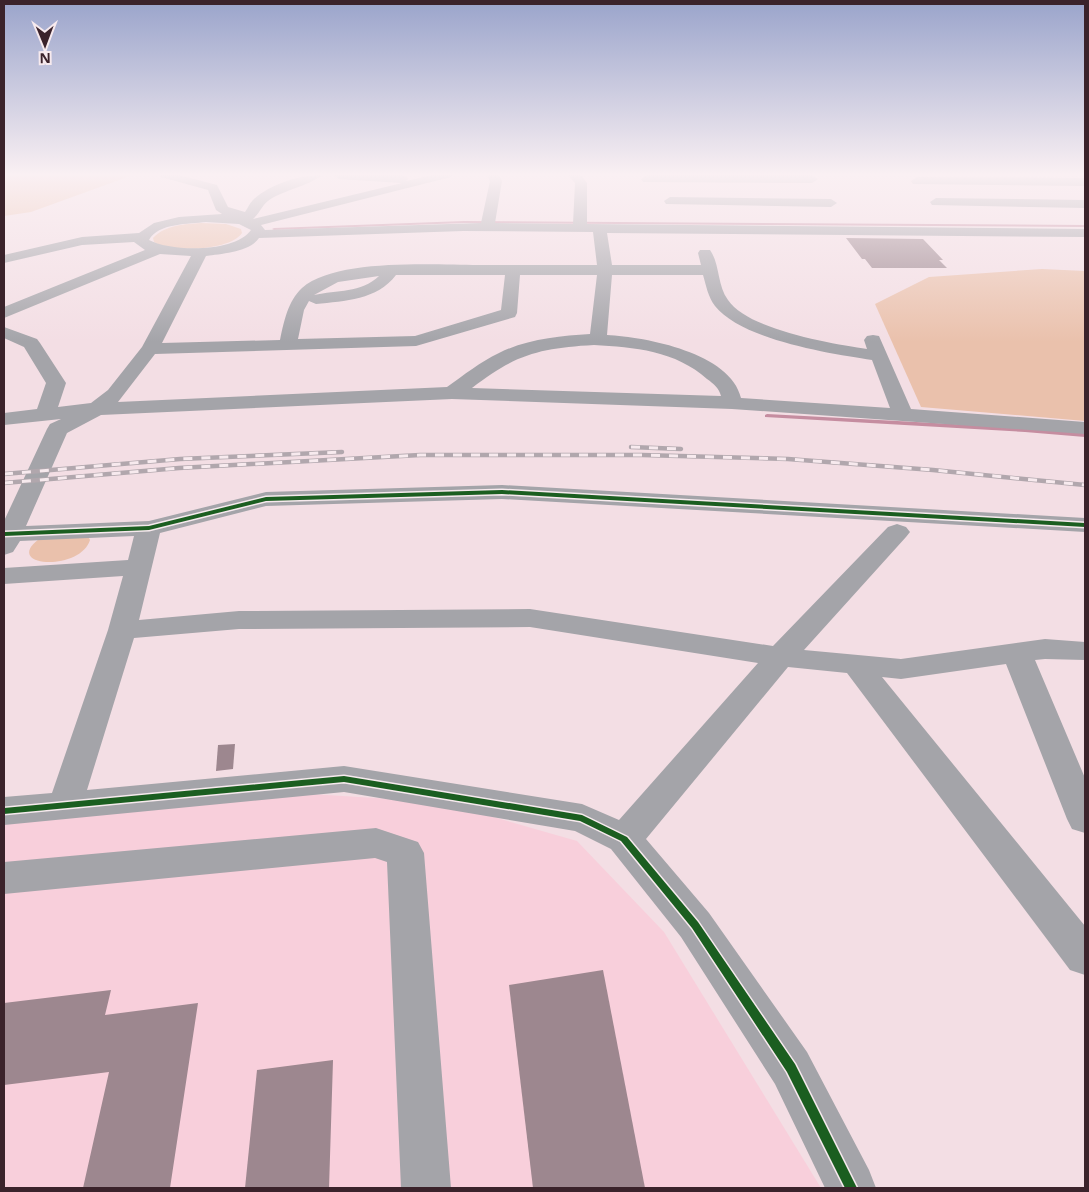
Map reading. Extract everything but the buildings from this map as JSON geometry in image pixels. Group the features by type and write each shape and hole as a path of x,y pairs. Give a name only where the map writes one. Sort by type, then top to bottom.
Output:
{"street":[{"path":"4,260 82,241 142,237 152,231"},
{"path":"142,237 141,242 146,247 156,250 201,252 238,245 250,240 248,231"},
{"path":"598,339 605,270 600,231"},
{"path":"697,231 720,303 730,313 782,335 827,347 876,348 903,414"},
{"path":"791,231 1085,233"},
{"path":"4,313 156,250"},
{"path":"201,252 150,349 115,394 97,409 58,430 6,538 149,528 266,499 502,492 1085,525"},
{"path":"150,349 416,341 509,313 513,270"},
{"path":"288,346 300,300 337,296 372,288 385,280 390,271 710,270"},
{"path":"4,332 31,343 56,382 46,414"},
{"path":"452,393 483,370 513,353 554,342 598,339 648,343 687,356 727,386 732,403"},
{"path":"4,419 97,409 452,393 732,403 1085,428"},
{"path":"65,805 122,630 149,528"},
{"path":"624,840 780,657 897,532"},
{"path":"4,576 139,567"},
{"path":"122,630 239,620 530,618 780,657 901,669 1045,649 1085,651"},
{"path":"1016,653 1085,820"},
{"path":"857,666 1085,957"},
{"path":"4,811 344,779 582,818 624,840 695,925 791,1068 851,1188"},
{"path":"4,878 376,842 405,853 426,1188"}],"shaded area":[{"path":"162,231 241,231 242,233 226,244 186,249 162,246 154,242 153,238"},
{"path":"1042,269 1085,271 1085,421 921,407 875,304 929,277"},
{"path":"88,536 90,540 83,550 73,557 47,562 36,560 30,555 30,548 39,539"},
{"path":"277,792 441,802 577,841 664,932 821,1188 4,1188 4,823"}],"waterway":[{"path":"767,416 1085,435"}],"railway":[{"path":"631,447 681,449"},
{"path":"4,474 180,459 342,452"},
{"path":"4,483 179,468 420,455 642,455 788,459 933,470 1085,485"}],"cycle path":[{"path":"4,534 149,528 266,499 502,492 1085,525"},
{"path":"4,811 344,779 582,818 624,839 695,925 791,1068 851,1188"}]}
